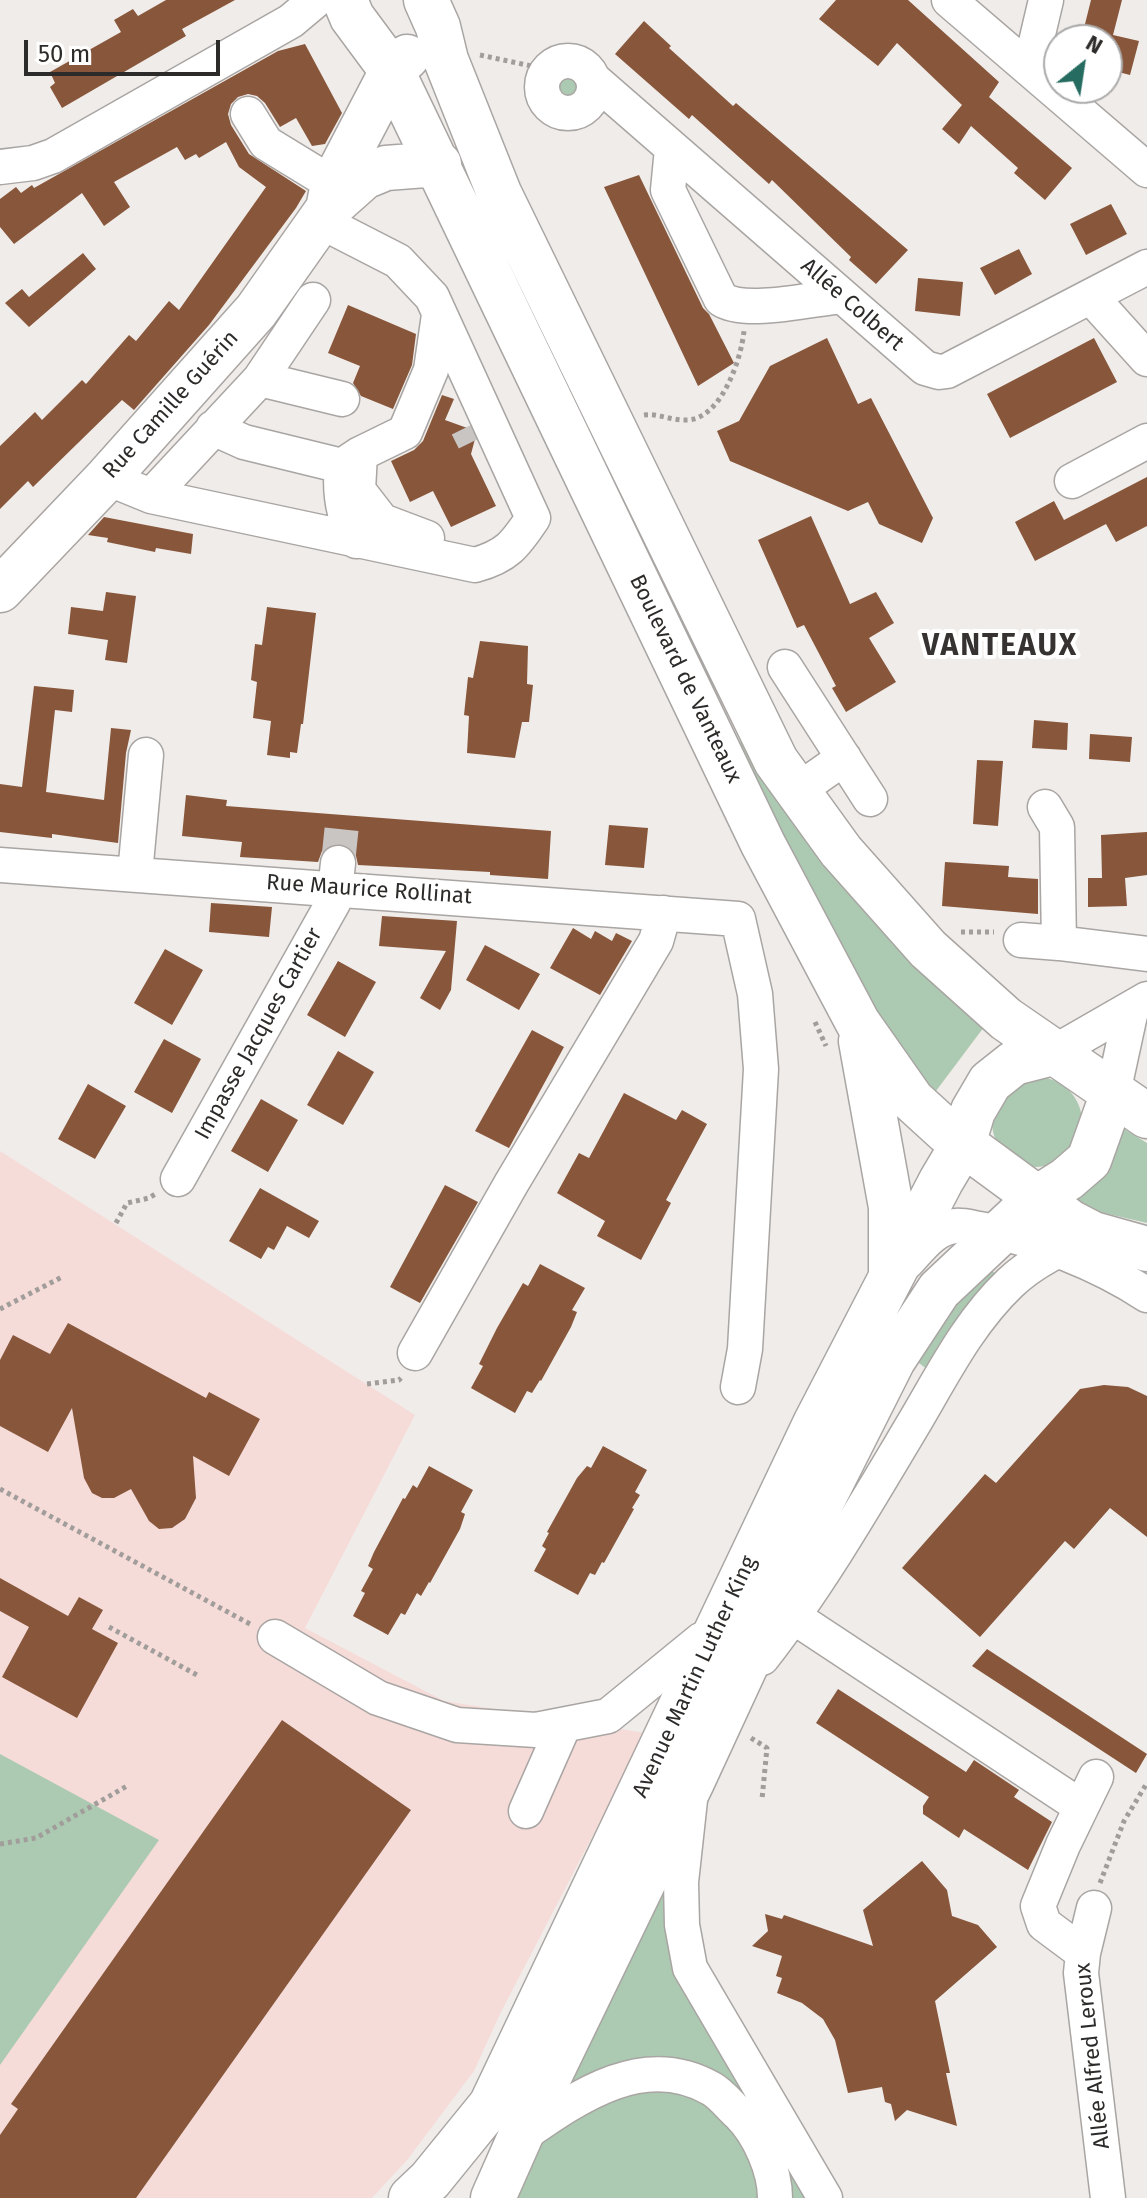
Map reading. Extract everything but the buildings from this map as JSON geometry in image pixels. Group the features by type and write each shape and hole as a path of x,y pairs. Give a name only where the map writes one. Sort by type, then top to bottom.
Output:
{"main road":[{"name":"Boulevard de Vanteaux","path":"345,0 352,17 424,29 446,60 499,193 776,761 797,791 841,851 928,949 1006,1019 1130,1105"},
{"name":"Boulevard de Vanteaux","path":"424,29 439,164 763,844 858,1023 912,1100 963,1144 1070,1222 1093,1234 1147,1249"},
{"name":"Rue Camille Guérin","path":"0,590 107,478 256,311 327,205 424,29"},
{"name":"Rue Camille Guérin","path":"327,205 364,177 386,168 439,164"},
{"path":"858,1023 891,1207 892,1279"},
{"path":"963,1144 973,1111 990,1082 1014,1063 1053,1053"},
{"path":"1037,1198 1089,1160 1130,1105"},
{"name":"Avenue Martin Luther King","path":"411,2198 430,2180 491,2105 815,1424 963,1144"},
{"name":"Avenue Martin Luther King","path":"493,2198 734,1693 819,1507 906,1339 939,1290 1037,1198"}],"street":[{"path":"0,167 33,163 53,156 291,21 316,0"},
{"path":"949,0 1147,170"},
{"path":"1030,68 1046,0"},
{"name":"Allée Colbert","path":"550,70 543,82 545,99 550,105 565,113 574,113 588,104 593,96 593,79 925,368 947,371 1147,267"},
{"path":"107,478 151,496 475,565 499,558 517,542 533,518 432,297 398,261 327,205 266,143 248,114"},
{"path":"672,149 668,190 721,299 730,305 747,307 841,296"},
{"path":"1091,297 1147,359"},
{"path":"151,496 260,379 313,300"},
{"path":"213,428 244,442 351,460 405,432 431,370 439,314"},
{"path":"431,370 467,377"},
{"path":"351,460 358,490 382,521 459,550 475,551 498,541 507,526 508,512 460,411 467,377"},
{"path":"260,379 342,399"},
{"path":"1072,481 1147,441"},
{"path":"351,460 339,489 349,528 356,541"},
{"path":"785,667 870,799"},
{"path":"135,874 146,755"},
{"path":"797,791 844,758"},
{"path":"1045,807 1057,827 1059,943"},
{"name":"Rue Maurice Rollinat","path":"0,865 135,874 336,876 738,919 755,994 761,1069 745,1349 738,1387"},
{"name":"Impasse Jacques Cartier","path":"178,1179 334,901 336,876"},
{"path":"415,1353 511,1184 656,941 664,913"},
{"path":"1021,940 1147,954"},
{"path":"1053,1053 1139,1004"},
{"path":"1130,1105 1139,1004"},
{"path":"892,1279 932,1235 955,1226 1003,1233 1054,1251 1121,1278 1147,1295"},
{"path":"734,1693 794,1617 979,1315 1012,1281 1054,1251 1093,1234"},
{"path":"794,1617 819,1507"},
{"path":"794,1617 1088,1792 1038,1906 1044,1924 1083,1953"},
{"path":"275,1637 378,1698 457,1725 536,1730 608,1716 701,1640 715,1634"},
{"path":"526,1811 564,1725"},
{"path":"692,1782 681,1882 682,1925 690,1968 825,2198"},
{"name":"Allée Alfred Leroux","path":"1094,1908 1081,1973 1108,2198"},
{"path":"520,2137 573,2101 621,2079 666,2072 713,2089 743,2119 762,2147 775,2198"}],"path":[{"path":"475,64 471,53 550,70"},
{"path":"635,415 651,414 688,420 709,413 724,393 743,343 747,307"},
{"path":"962,943 952,934 969,930 1017,933 1021,940"},
{"path":"814,1019 832,1058"},
{"path":"116,1223 127,1203 149,1198 178,1179"},
{"path":"0,1309 64,1276"},
{"path":"0,1489 275,1637"},
{"path":"109,1627 197,1675"},
{"path":"751,1738 767,1748 762,1799"},
{"path":"1094,1908 1099,1886 1124,1821 1147,1783"},
{"path":"0,1844 36,1838 127,1786"}],"shaded area":[{"path":"0,1151 415,1415 305,1628 444,1701 646,1733 501,2012 474,2071 408,2159 372,2198 0,2198"}],"green space":[{"path":"568,71 579,76 584,87 579,98 568,103 557,98 552,87 557,76"},
{"path":"743,741 984,1027 933,1095 881,1031 736,743"},
{"path":"1037,1077 1054,1080 1069,1090 1079,1105 1082,1122 1079,1139 1069,1154 1054,1164 1037,1167 1020,1164 1005,1154 995,1139 992,1122 995,1105 1005,1090 1020,1080"},
{"path":"1124,1129 1147,1143 1147,1223 1100,1212 1089,1215 1070,1199 1110,1163"},
{"path":"985,1266 998,1275 932,1373 915,1360 945,1314"},
{"path":"0,1754 159,1840 0,2065"},
{"path":"692,1782 682,1925 825,2198 493,2198"}],"tunnel":[{"path":"467,427 474,441"},
{"path":"338,863 343,815"}],"district":[{"name":"VANTEAUX","path":"1000,647"}]}
